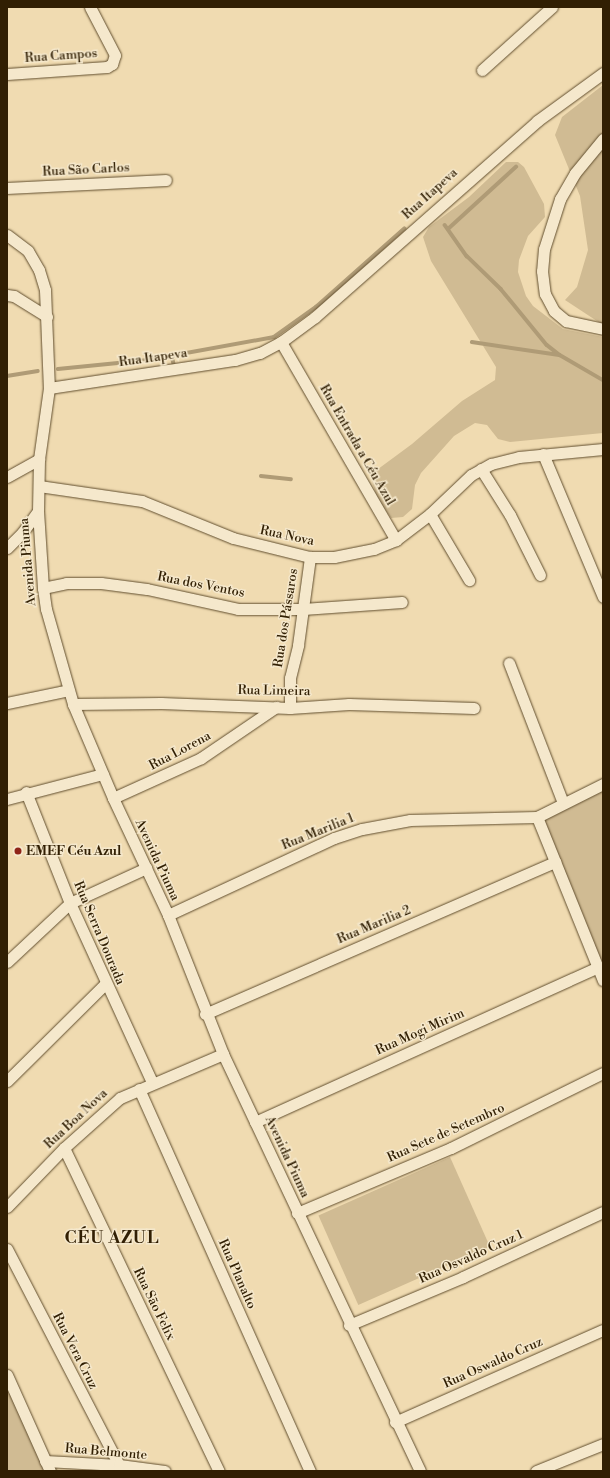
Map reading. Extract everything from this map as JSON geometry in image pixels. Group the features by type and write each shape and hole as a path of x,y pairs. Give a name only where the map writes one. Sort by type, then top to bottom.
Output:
{"street":[{"name":"Rua Campos","path":"7,74 107,67 115,60 90,7"},
{"path":"482,70 546,9"},
{"name":"Rua Itapeva","path":"49,388 235,360 260,353 281,342 315,317 537,121 603,73"},
{"path":"603,139 575,173 560,199 544,249 542,271 545,294 554,311 566,321 603,329"},
{"name":"Rua São Carlos","path":"7,188 166,180"},
{"name":"Avenida Piuma","path":"7,235 28,251 40,270 45,290 49,388 39,459 38,511 43,588 46,609 73,704 113,798 168,915 205,1014 222,1054 395,1422 420,1471"},
{"path":"7,295 14,296 47,317"},
{"name":"Rua Entrada a Céu Azul","path":"281,342 396,540"},
{"name":"Rua Nova","path":"39,486 142,501 233,538 310,557 352,555 396,540 430,514 459,484 481,469 519,457 603,449"},
{"path":"543,454 603,597"},
{"path":"7,477 39,459"},
{"path":"481,469 510,515 540,575"},
{"path":"7,548 22,533 38,511"},
{"path":"430,514 469,580"},
{"name":"Rua dos Pássaros","path":"290,708 290,678 303,609 310,557"},
{"name":"Rua dos Ventos","path":"43,588 66,583 101,583 148,589 238,609 303,609 402,602"},
{"path":"509,663 563,803"},
{"path":"7,703 69,690"},
{"name":"Rua Limeira","path":"73,704 161,703 290,708 349,704 474,708"},
{"name":"Rua Lorena","path":"113,798 201,758 276,707"},
{"path":"7,799 26,792 103,774"},
{"path":"602,787 563,803 537,817 603,980"},
{"name":"Rua Serra Dourada","path":"26,792 70,903 105,984 152,1082"},
{"name":"Rua Marilia 1","path":"168,915 334,838 362,829 410,820 537,817"},
{"name":"Rua Marilia 2","path":"205,1014 555,862"},
{"path":"7,962 70,903 146,868"},
{"name":"Rua Mogi Mirim","path":"255,1122 598,966"},
{"path":"7,1081 105,984"},
{"name":"Rua Boa Nova","path":"7,1207 64,1148 120,1098 152,1082 222,1054"},
{"name":"Rua Sete de Setembro","path":"297,1213 451,1148 603,1072"},
{"name":"Rua Planalto","path":"139,1089 310,1471"},
{"name":"Rua São Felix","path":"64,1148 219,1471"},
{"name":"Rua Osvaldo Cruz 1","path":"349,1325 463,1277 603,1212"},
{"name":"Rua Vera Cruz","path":"7,1249 119,1465"},
{"name":"Rua Oswaldo Cruz","path":"395,1422 603,1330"},
{"path":"7,1375 47,1466"},
{"path":"536,1471 603,1444"},
{"name":"Rua Belmonte","path":"47,1466 119,1465 165,1471"}],"shaded area":[{"path":"603,85 603,325 565,300 577,287 588,250 580,196 555,135 562,117"},
{"path":"506,162 518,162 524,167 544,204 545,217 528,236 519,260 518,272 526,296 533,306 563,329 603,337 603,433 510,442 498,439 487,425 475,423 454,436 421,473 415,485 412,509 403,517 391,518 377,498 370,475 412,444 462,401 495,380 496,367 431,261 423,237 429,227 469,197"},
{"path":"603,786 603,984 535,819"},
{"path":"450,1157 490,1247 358,1305 318,1216"},
{"path":"7,1379 48,1471 7,1471"}],"waterway":[{"path":"448,229 516,167"},
{"path":"445,225 467,256 501,289 547,345 560,355 603,380"},
{"path":"58,369 148,360 274,337 316,307 404,229"},
{"path":"472,342 559,355"},
{"path":"172,356 174,364"},
{"path":"7,376 38,371"},
{"path":"261,476 291,479"}],"place":[{"name":"EMEF Céu Azul","path":"18,851"}],"district":[{"name":"CÉU AZUL","path":"112,1239"}]}
